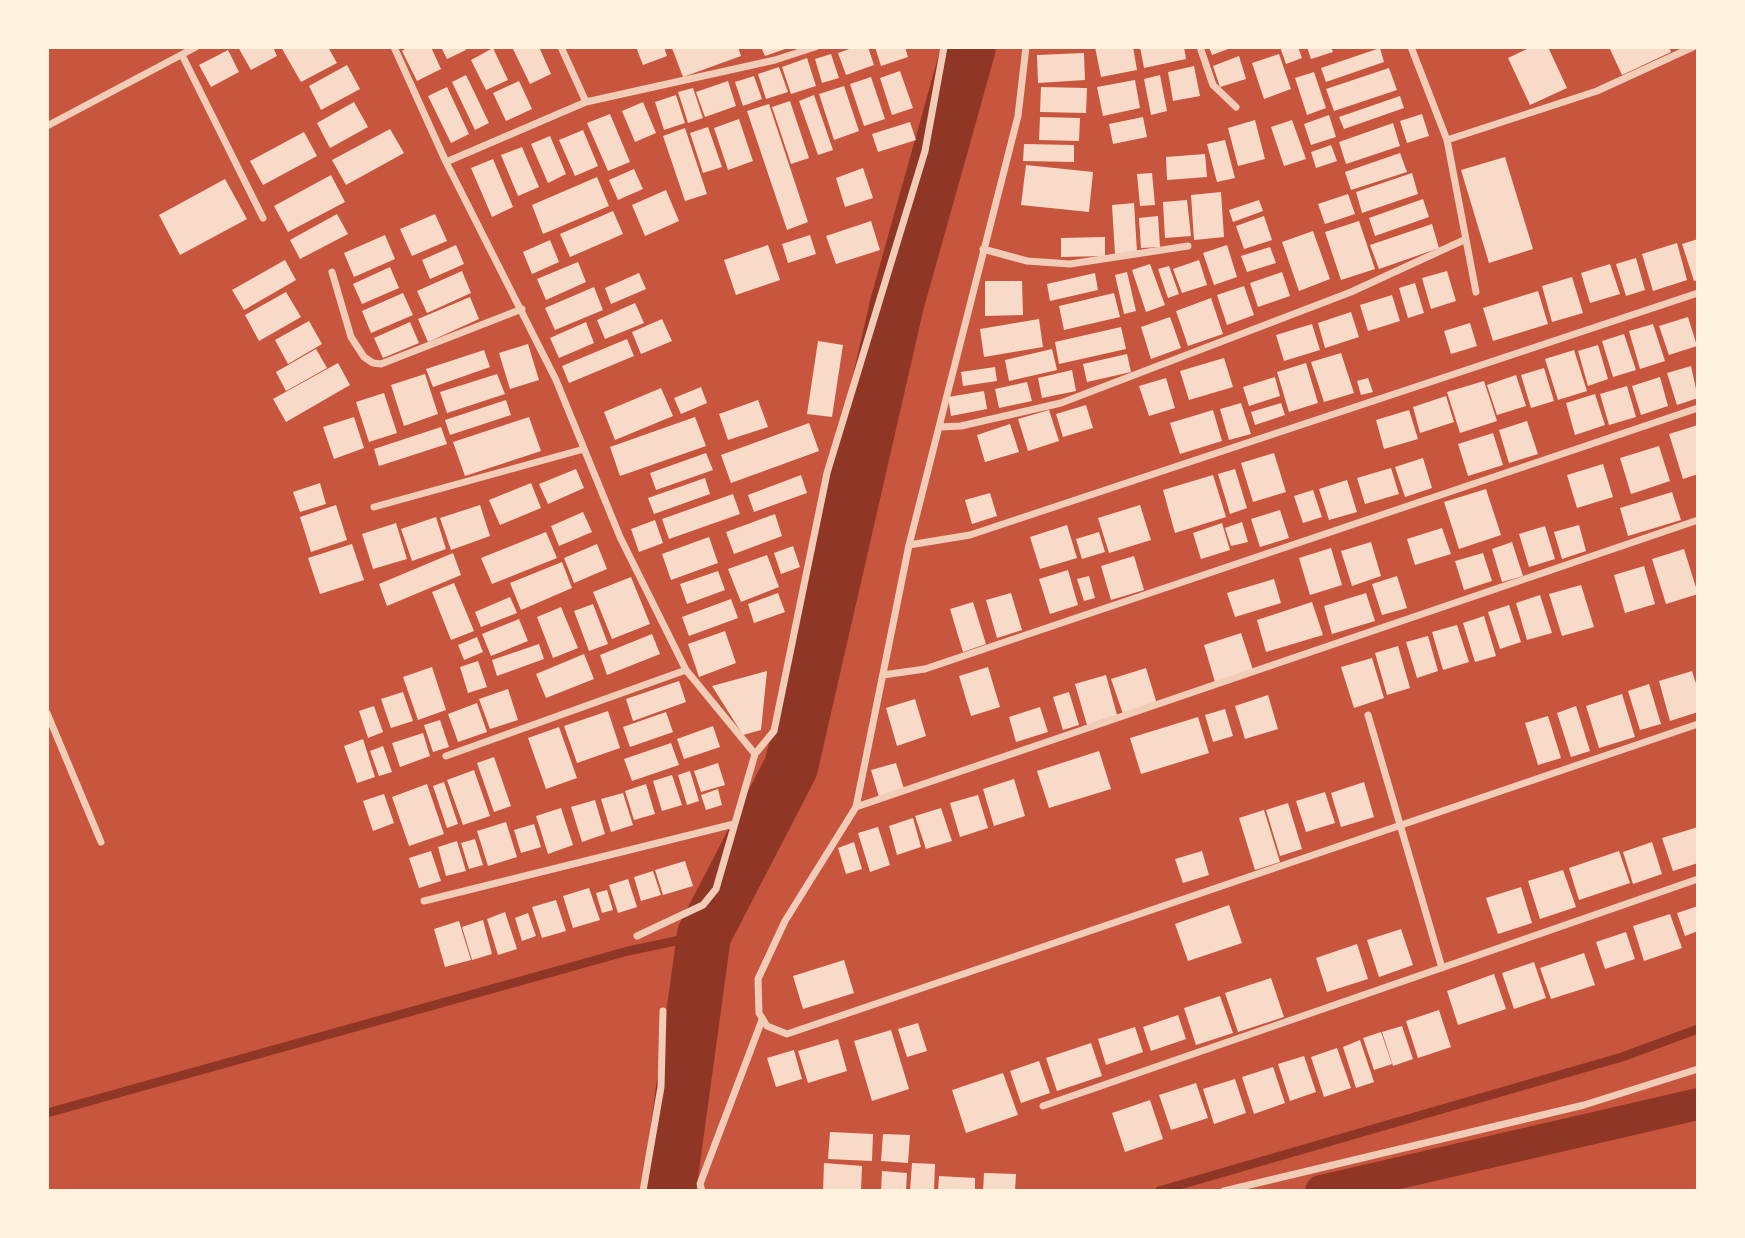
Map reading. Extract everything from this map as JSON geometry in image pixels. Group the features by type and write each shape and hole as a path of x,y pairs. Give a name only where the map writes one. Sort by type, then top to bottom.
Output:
{"street":[{"path":"47,125 196,47"},
{"path":"394,47 446,162 522,309 620,537 686,670 755,754"},
{"path":"561,47 586,102"},
{"path":"446,162 586,102 775,60 815,47"},
{"path":"636,936 703,905 716,889 755,754 774,731 827,473 925,151 944,47"},
{"path":"702,1191 700,1184 762,1020 757,995 758,979 785,921 856,807 909,545 1018,116 1026,47"},
{"path":"1200,47 1213,85 1236,107"},
{"path":"1411,47 1447,141 1476,292"},
{"path":"1447,141 1597,91 1693,47"},
{"path":"182,55 263,218"},
{"path":"939,427 961,426 1061,403 1351,292 1464,240"},
{"path":"983,249 1027,261 1070,264 1188,246"},
{"path":"332,272 351,337 364,357 373,363 381,364 522,309"},
{"path":"909,545 970,535 1698,293"},
{"path":"883,675 925,669 1698,408"},
{"path":"374,507 584,449"},
{"path":"856,807 1698,520"},
{"path":"446,756 686,670"},
{"path":"47,713 101,842"},
{"path":"1368,715 1442,968"},
{"path":"762,1020 773,1030 787,1034 1698,724"},
{"path":"424,901 734,824"},
{"path":"1043,1106 1698,879"},
{"path":"643,1191 661,1087 663,1011"},
{"path":"1224,1191 1584,1105 1698,1069"}],"building":[{"path":"238,47 273,47 277,56 251,70"},
{"path":"281,47 328,47 337,63 301,82"},
{"path":"408,47 431,47 441,69 417,81 402,51"},
{"path":"441,47 465,47 466,50 447,59"},
{"path":"512,47 539,47 551,74 530,84"},
{"path":"636,47 664,47 667,56 643,65"},
{"path":"738,47 741,56 683,77 672,48"},
{"path":"761,47 788,47 788,48 765,56"},
{"path":"855,47 868,47 874,65 846,75 838,53"},
{"path":"875,47 905,47 908,57 881,66"},
{"path":"1095,47 1133,47 1137,70 1101,77"},
{"path":"1140,47 1184,47 1186,59 1144,68"},
{"path":"1209,47 1231,47 1231,48 1212,55"},
{"path":"1280,47 1298,47 1302,58 1286,64"},
{"path":"1307,47 1331,47 1333,52 1311,59"},
{"path":"1531,47 1548,47 1567,88 1530,105 1508,58"},
{"path":"1609,47 1669,47 1671,52 1622,75"},
{"path":"493,48 508,80 486,90 471,60"},
{"path":"1380,48 1384,62 1326,82 1321,68"},
{"path":"228,50 239,72 211,87 199,65"},
{"path":"1084,53 1085,80 1038,83 1037,55"},
{"path":"831,54 839,78 822,83 815,59"},
{"path":"1279,54 1291,89 1264,99 1252,63"},
{"path":"1239,56 1246,79 1220,87 1213,66"},
{"path":"807,58 816,86 791,94 782,67"},
{"path":"347,65 360,89 321,110 309,86"},
{"path":"1194,66 1200,96 1173,101 1168,72"},
{"path":"779,67 788,92 766,99 758,74"},
{"path":"1389,68 1397,90 1334,111 1326,89"},
{"path":"900,71 913,108 892,115 880,78"},
{"path":"1314,72 1326,108 1307,115 1295,78"},
{"path":"466,75 489,123 475,130 452,82"},
{"path":"1160,75 1167,111 1151,115 1144,79"},
{"path":"754,76 762,99 743,106 735,82"},
{"path":"871,77 885,119 864,126 850,84"},
{"path":"1135,80 1140,108 1103,116 1097,87"},
{"path":"519,81 532,109 506,121 493,93"},
{"path":"728,81 736,106 705,117 696,92"},
{"path":"844,86 859,131 834,140 819,94"},
{"path":"447,87 469,134 451,143 428,96"},
{"path":"1041,87 1087,88 1086,113 1040,112"},
{"path":"693,88 703,118 688,123 678,92"},
{"path":"676,95 685,123 664,130 655,102"},
{"path":"814,95 833,150 818,155 799,101"},
{"path":"1400,96 1404,108 1344,129 1339,117"},
{"path":"790,101 809,158 791,164 772,107"},
{"path":"354,102 368,127 330,148 317,123"},
{"path":"643,102 656,133 635,142 622,111"},
{"path":"769,104 808,222 787,230 747,111"},
{"path":"610,114 630,162 608,171 587,123"},
{"path":"1422,114 1429,136 1407,143 1400,121"},
{"path":"1329,115 1336,137 1311,145 1304,124"},
{"path":"1040,117 1080,118 1079,141 1039,140"},
{"path":"1143,117 1147,137 1113,144 1109,124"},
{"path":"739,119 753,161 728,170 714,128"},
{"path":"1255,120 1265,159 1238,166 1228,128"},
{"path":"1292,120 1306,159 1284,166 1271,127"},
{"path":"910,122 916,140 878,152 872,134"},
{"path":"1393,123 1400,146 1346,164 1339,142"},
{"path":"708,127 722,167 703,173 690,133"},
{"path":"685,128 707,194 685,201 663,136"},
{"path":"390,129 404,153 346,185 332,160"},
{"path":"583,130 598,166 575,176 559,140"},
{"path":"304,132 317,156 263,185 250,161"},
{"path":"550,136 566,174 548,183 531,144"},
{"path":"1225,140 1235,178 1217,182 1207,144"},
{"path":"1024,144 1074,145 1074,162 1023,161"},
{"path":"1331,145 1337,161 1316,168 1311,152"},
{"path":"522,147 539,187 518,196 501,155"},
{"path":"1400,153 1407,172 1351,190 1345,172"},
{"path":"1205,154 1207,177 1167,180 1166,157"},
{"path":"1505,157 1533,249 1489,263 1461,170"},
{"path":"493,159 513,207 492,217 471,168"},
{"path":"1026,165 1093,172 1089,212 1021,205"},
{"path":"863,168 873,198 845,207 836,178"},
{"path":"634,169 643,189 618,200 609,180"},
{"path":"1152,173 1155,205 1140,206 1137,174"},
{"path":"1412,173 1418,194 1362,213 1356,192"},
{"path":"331,175 345,202 288,232 274,206"},
{"path":"597,177 609,206 543,234 532,205"},
{"path":"225,179 247,219 180,255 159,215"},
{"path":"666,190 679,221 645,236 632,205"},
{"path":"1221,192 1224,237 1194,240 1191,195"},
{"path":"1348,194 1355,214 1325,224 1318,204"},
{"path":"1423,199 1429,217 1375,236 1369,218"},
{"path":"1187,200 1191,236 1165,238 1163,202"},
{"path":"1259,200 1263,211 1233,222 1229,210"},
{"path":"1134,203 1137,252 1115,254 1112,205"},
{"path":"613,211 623,234 570,257 560,234"},
{"path":"337,214 348,234 300,259 290,240"},
{"path":"435,214 447,241 412,256 400,229"},
{"path":"1158,216 1160,247 1141,248 1139,218"},
{"path":"1264,216 1272,240 1244,249 1236,226"},
{"path":"871,221 880,250 836,264 826,236"},
{"path":"1359,221 1375,269 1341,280 1325,232"},
{"path":"1432,224 1439,248 1379,269 1370,245"},
{"path":"1313,231 1330,279 1299,291 1282,242"},
{"path":"385,235 395,259 354,277 344,253"},
{"path":"810,235 816,254 788,263 782,244"},
{"path":"1105,237 1105,256 1061,257 1061,238"},
{"path":"1698,239 1698,280 1694,281 1682,244"},
{"path":"550,240 559,262 532,274 523,252"},
{"path":"1677,243 1687,280 1653,291 1642,254"},
{"path":"456,245 464,264 430,279 422,260"},
{"path":"768,245 780,280 736,295 724,260"},
{"path":"1227,245 1237,277 1214,285 1203,253"},
{"path":"1270,247 1276,263 1247,272 1241,256"},
{"path":"1636,258 1645,290 1626,296 1616,264"},
{"path":"285,260 296,280 244,310 232,290"},
{"path":"1199,260 1207,285 1182,293 1173,269"},
{"path":"578,262 586,282 546,300 537,279"},
{"path":"1150,264 1165,305 1146,312 1132,270"},
{"path":"1610,264 1620,294 1590,303 1581,273"},
{"path":"1169,266 1179,294 1168,298 1158,269"},
{"path":"390,267 399,288 362,304 353,284"},
{"path":"462,271 471,293 427,313 417,291"},
{"path":"1447,271 1456,301 1431,309 1422,278"},
{"path":"1127,272 1136,311 1124,314 1115,275"},
{"path":"1282,272 1290,296 1258,307 1250,283"},
{"path":"639,273 646,289 611,304 605,288"},
{"path":"1095,273 1098,290 1050,301 1047,284"},
{"path":"1572,277 1583,313 1552,322 1542,286"},
{"path":"985,281 1022,281 1023,315 985,316"},
{"path":"1415,283 1424,313 1408,318 1399,288"},
{"path":"1244,286 1254,315 1227,325 1217,295"},
{"path":"594,287 603,310 555,330 545,308"},
{"path":"1538,291 1548,324 1493,341 1483,308"},
{"path":"286,292 301,317 259,341 245,315"},
{"path":"403,293 413,315 371,333 362,311"},
{"path":"1114,293 1120,317 1064,330 1059,306"},
{"path":"1392,295 1400,321 1368,331 1360,305"},
{"path":"470,297 479,319 428,342 418,319"},
{"path":"1211,298 1223,334 1188,346 1176,311"},
{"path":"635,303 644,323 605,339 597,320"},
{"path":"1351,312 1359,337 1325,348 1318,323"},
{"path":"1170,317 1181,348 1151,359 1141,327"},
{"path":"1688,317 1697,346 1669,355 1659,326"},
{"path":"662,319 672,341 641,354 632,332"},
{"path":"1039,319 1043,347 984,357 980,329"},
{"path":"309,321 322,344 288,364 275,340"},
{"path":"410,322 419,343 383,358 374,338"},
{"path":"586,322 594,343 559,358 550,338"},
{"path":"1470,323 1477,346 1451,354 1444,331"},
{"path":"1312,324 1320,350 1284,361 1276,335"},
{"path":"1653,324 1665,361 1640,369 1629,331"},
{"path":"1121,327 1126,349 1059,364 1055,342"},
{"path":"1624,334 1636,370 1613,377 1602,341"},
{"path":"627,339 634,356 569,383 562,366"},
{"path":"818,341 843,345 832,417 807,414"},
{"path":"528,344 539,380 510,389 499,353"},
{"path":"1598,345 1608,379 1588,386 1578,351"},
{"path":"316,349 327,368 286,391 276,372"},
{"path":"1052,349 1057,370 1009,381 1005,360"},
{"path":"484,350 490,367 433,387 426,369"},
{"path":"1574,350 1587,391 1558,400 1545,359"},
{"path":"1341,353 1354,393 1324,402 1311,362"},
{"path":"1127,354 1131,372 1087,382 1083,364"},
{"path":"1224,358 1233,387 1189,400 1180,371"},
{"path":"338,363 350,385 286,422 273,399"},
{"path":"1306,363 1318,403 1289,412 1277,372"},
{"path":"1691,366 1698,398 1677,405 1667,373"},
{"path":"995,367 997,381 963,386 961,372"},
{"path":"1544,368 1554,401 1531,408 1521,375"},
{"path":"1072,370 1076,391 1042,398 1038,378"},
{"path":"425,374 438,414 404,426 391,385"},
{"path":"497,374 505,394 447,413 440,392"},
{"path":"1516,375 1526,406 1497,415 1487,385"},
{"path":"1275,377 1280,396 1249,406 1243,387"},
{"path":"1660,377 1668,406 1641,415 1632,386"},
{"path":"1166,378 1175,408 1149,416 1139,386"},
{"path":"1368,378 1373,392 1361,395 1357,381"},
{"path":"1484,381 1497,421 1460,433 1447,392"},
{"path":"1027,382 1032,401 999,408 995,389"},
{"path":"1627,386 1636,417 1609,425 1600,394"},
{"path":"701,387 707,403 681,414 674,398"},
{"path":"661,388 673,416 615,440 604,412"},
{"path":"984,391 987,409 951,416 948,397"},
{"path":"384,393 397,433 369,442 356,402"},
{"path":"1595,394 1605,425 1575,435 1566,403"},
{"path":"1446,396 1454,422 1420,433 1413,407"},
{"path":"506,400 511,415 450,435 445,420"},
{"path":"758,400 768,427 728,440 719,414"},
{"path":"1241,403 1251,434 1229,440 1220,409"},
{"path":"1281,403 1285,415 1255,425 1251,412"},
{"path":"1086,405 1093,428 1063,437 1056,414"},
{"path":"1049,410 1059,441 1028,451 1018,419"},
{"path":"1213,410 1222,441 1180,454 1170,423"},
{"path":"1409,410 1418,439 1384,449 1376,420"},
{"path":"354,417 364,448 334,459 323,427"},
{"path":"529,417 541,451 465,476 453,442"},
{"path":"695,417 706,446 620,476 610,447"},
{"path":"1527,421 1538,454 1509,463 1499,430"},
{"path":"809,423 819,451 731,483 721,455"},
{"path":"1010,424 1019,452 985,462 977,435"},
{"path":"1698,425 1698,474 1683,479 1669,434"},
{"path":"441,427 447,444 379,466 374,449"},
{"path":"1493,433 1503,465 1468,476 1458,444"},
{"path":"1659,446 1670,481 1631,494 1620,458"},
{"path":"706,453 713,470 656,490 650,473"},
{"path":"1274,453 1286,492 1253,502 1241,463"},
{"path":"1423,458 1432,488 1405,497 1395,467"},
{"path":"1603,464 1613,497 1577,508 1567,475"},
{"path":"1391,468 1399,494 1365,504 1357,478"},
{"path":"576,469 584,488 548,504 539,484"},
{"path":"1235,469 1247,508 1230,514 1218,474"},
{"path":"801,475 807,493 754,512 748,495"},
{"path":"1213,475 1226,517 1175,533 1163,490"},
{"path":"705,478 710,494 654,514 648,498"},
{"path":"1347,480 1357,512 1329,520 1319,489"},
{"path":"320,483 326,504 300,512 293,492"},
{"path":"531,483 541,508 500,525 489,500"},
{"path":"1486,489 1501,535 1459,549 1444,502"},
{"path":"1313,490 1322,517 1303,523 1294,496"},
{"path":"1672,492 1681,520 1628,536 1620,508"},
{"path":"990,493 997,516 972,524 965,500"},
{"path":"733,494 740,514 669,539 662,519"},
{"path":"336,505 347,540 311,552 300,517"},
{"path":"480,505 490,536 451,550 440,518"},
{"path":"1140,505 1151,540 1109,553 1098,518"},
{"path":"1280,510 1289,538 1260,547 1251,519"},
{"path":"583,512 592,532 559,546 551,526"},
{"path":"775,514 782,536 734,554 726,532"},
{"path":"436,517 446,549 412,561 401,529"},
{"path":"655,520 663,543 639,552 631,529"},
{"path":"1242,522 1248,542 1231,546 1225,528"},
{"path":"396,523 407,559 373,569 362,534"},
{"path":"1222,523 1230,550 1201,559 1193,533"},
{"path":"1067,525 1077,558 1040,569 1030,537"},
{"path":"1579,525 1586,551 1562,559 1554,532"},
{"path":"1545,526 1555,559 1529,567 1519,534"},
{"path":"1442,528 1451,554 1415,565 1407,539"},
{"path":"546,532 557,558 492,584 481,558"},
{"path":"1099,532 1105,552 1082,559 1076,539"},
{"path":"709,537 718,563 671,580 662,554"},
{"path":"1371,542 1381,576 1352,586 1341,551"},
{"path":"1512,542 1523,576 1502,582 1492,549"},
{"path":"352,544 364,580 320,594 308,558"},
{"path":"597,544 607,569 574,583 564,558"},
{"path":"793,546 800,567 781,574 774,553"},
{"path":"1331,548 1342,585 1310,595 1299,558"},
{"path":"1684,549 1698,594 1666,604 1652,559"},
{"path":"453,553 461,575 387,606 379,584"},
{"path":"1483,553 1492,581 1464,590 1455,561"},
{"path":"767,555 779,587 741,602 728,569"},
{"path":"1134,556 1144,590 1111,600 1101,566"},
{"path":"562,562 572,588 521,610 510,583"},
{"path":"1644,566 1655,604 1625,613 1614,575"},
{"path":"1068,570 1078,605 1050,614 1039,579"},
{"path":"718,571 725,590 687,604 680,584"},
{"path":"1089,576 1095,598 1084,601 1077,579"},
{"path":"1397,576 1407,608 1382,615 1372,584"},
{"path":"631,577 650,624 612,639 593,592"},
{"path":"1274,579 1281,603 1235,617 1227,593"},
{"path":"454,583 474,631 451,640 432,592"},
{"path":"1581,585 1594,627 1562,636 1549,594"},
{"path":"778,593 785,612 754,623 748,604"},
{"path":"1011,593 1022,630 997,638 986,600"},
{"path":"1366,593 1375,621 1332,634 1324,606"},
{"path":"1540,595 1552,633 1527,640 1516,603"},
{"path":"510,597 517,613 481,627 475,612"},
{"path":"731,599 738,618 689,636 682,617"},
{"path":"973,602 986,644 963,652 950,609"},
{"path":"1312,602 1323,635 1266,652 1257,620"},
{"path":"593,604 608,644 589,651 574,611"},
{"path":"1509,605 1521,642 1500,649 1488,612"},
{"path":"561,607 578,648 553,658 537,617"},
{"path":"1484,616 1496,656 1475,662 1463,623"},
{"path":"519,619 528,641 491,656 482,634"},
{"path":"1457,625 1469,662 1443,670 1432,632"},
{"path":"725,631 736,663 699,677 688,644"},
{"path":"1241,633 1253,670 1215,682 1204,645"},
{"path":"652,634 660,654 607,675 600,655"},
{"path":"1428,636 1438,671 1417,678 1406,642"},
{"path":"477,637 483,652 464,660 458,645"},
{"path":"539,644 544,659 497,676 492,660"},
{"path":"1398,646 1410,688 1387,695 1375,653"},
{"path":"584,654 594,679 546,698 536,674"},
{"path":"1372,658 1384,698 1354,708 1341,667"},
{"path":"478,661 487,687 468,693 460,667"},
{"path":"432,667 446,710 418,720 403,677"},
{"path":"988,667 1000,707 971,716 959,676"},
{"path":"1146,668 1157,704 1123,714 1111,679"},
{"path":"767,671 761,730 743,735 712,686"},
{"path":"1692,671 1698,690 1698,712 1670,721 1659,681"},
{"path":"1106,675 1117,715 1087,725 1075,684"},
{"path":"679,681 686,702 633,721 626,699"},
{"path":"1649,684 1661,724 1640,730 1628,691"},
{"path":"508,689 518,720 490,729 479,699"},
{"path":"403,692 413,721 391,728 381,699"},
{"path":"1069,692 1079,725 1063,730 1053,697"},
{"path":"1622,694 1635,737 1599,748 1586,706"},
{"path":"1268,695 1278,729 1245,739 1235,706"},
{"path":"915,699 926,736 897,746 886,708"},
{"path":"477,703 487,732 458,742 448,714"},
{"path":"374,706 383,732 368,738 359,711"},
{"path":"1576,706 1590,751 1571,757 1557,713"},
{"path":"1040,707 1048,732 1016,742 1009,717"},
{"path":"1225,709 1233,736 1213,742 1205,715"},
{"path":"608,711 620,748 577,763 564,726"},
{"path":"666,712 673,732 630,747 623,727"},
{"path":"1548,716 1561,758 1538,765 1525,723"},
{"path":"1198,717 1209,753 1141,774 1130,738"},
{"path":"440,720 449,747 433,752 424,725"},
{"path":"713,726 720,747 684,759 677,739"},
{"path":"559,727 577,778 546,789 528,738"},
{"path":"423,733 430,756 400,767 392,743"},
{"path":"363,739 375,777 357,783 344,746"},
{"path":"671,743 679,765 632,781 624,759"},
{"path":"383,746 392,772 379,776 370,751"},
{"path":"1099,751 1111,789 1049,808 1037,771"},
{"path":"494,757 511,806 494,812 477,763"},
{"path":"718,763 725,785 701,792 694,771"},
{"path":"896,763 904,789 879,797 871,770"},
{"path":"474,770 490,816 463,825 447,780"},
{"path":"690,771 699,801 687,805 678,775"},
{"path":"672,775 682,805 662,811 653,781"},
{"path":"1014,779 1025,816 994,826 983,789"},
{"path":"444,782 458,824 447,828 433,786"},
{"path":"1364,782 1374,817 1341,827 1331,793"},
{"path":"427,784 444,834 409,846 392,797"},
{"path":"646,784 655,814 634,820 625,791"},
{"path":"718,789 722,805 706,810 701,795"},
{"path":"1325,792 1335,823 1306,832 1296,801"},
{"path":"623,793 633,825 611,832 601,799"},
{"path":"384,794 394,823 373,831 363,801"},
{"path":"978,795 988,828 960,837 950,803"},
{"path":"595,800 605,834 582,842 571,807"},
{"path":"1288,803 1302,849 1280,856 1266,810"},
{"path":"561,808 573,845 548,854 536,816"},
{"path":"941,808 952,841 926,849 915,816"},
{"path":"1264,810 1280,862 1255,870 1239,818"},
{"path":"913,818 921,847 897,855 889,826"},
{"path":"506,822 517,857 488,866 477,831"},
{"path":"534,824 541,847 521,853 514,830"},
{"path":"878,827 890,865 870,872 858,833"},
{"path":"1698,827 1698,863 1673,871 1662,838"},
{"path":"475,839 483,865 469,869 461,843"},
{"path":"457,841 466,871 446,876 438,847"},
{"path":"854,842 862,869 846,874 838,848"},
{"path":"1652,842 1662,874 1633,884 1623,852"},
{"path":"431,851 441,881 419,888 409,858"},
{"path":"1202,851 1209,875 1183,883 1175,859"},
{"path":"1619,851 1630,883 1579,900 1569,868"},
{"path":"685,861 693,886 663,895 655,870"},
{"path":"1563,870 1576,907 1540,919 1528,881"},
{"path":"653,871 661,895 641,901 634,877"},
{"path":"628,879 637,907 618,913 609,885"},
{"path":"1521,887 1532,923 1498,934 1486,898"},
{"path":"589,888 600,920 573,928 563,896"},
{"path":"607,890 613,910 602,913 596,893"},
{"path":"556,900 566,931 542,938 532,907"},
{"path":"1229,905 1242,943 1188,961 1175,924"},
{"path":"1698,906 1698,931 1685,936 1677,913"},
{"path":"505,912 517,949 498,955 487,919"},
{"path":"528,913 536,936 522,941 515,918"},
{"path":"1670,914 1682,948 1644,961 1633,926"},
{"path":"483,920 492,954 472,960 462,927"},
{"path":"459,921 471,960 445,967 434,929"},
{"path":"1401,929 1413,965 1379,977 1367,940"},
{"path":"1626,932 1635,959 1605,969 1596,942"},
{"path":"1357,944 1368,979 1327,992 1316,958"},
{"path":"1584,953 1595,985 1551,999 1540,968"},
{"path":"844,960 854,993 803,1009 793,976"},
{"path":"1534,962 1546,998 1514,1009 1502,973"},
{"path":"1494,974 1506,1009 1458,1025 1447,991"},
{"path":"1271,978 1284,1017 1238,1032 1225,993"},
{"path":"1220,996 1233,1033 1196,1045 1184,1008"},
{"path":"1439,1010 1451,1047 1418,1058 1406,1021"},
{"path":"1178,1015 1186,1039 1151,1051 1143,1027"},
{"path":"918,1023 927,1051 907,1057 898,1029"},
{"path":"1402,1026 1413,1059 1393,1066 1382,1032"},
{"path":"1135,1027 1143,1052 1106,1065 1098,1039"},
{"path":"891,1030 909,1089 872,1101 854,1041"},
{"path":"1381,1032 1392,1064 1374,1070 1363,1038"},
{"path":"838,1039 847,1071 808,1083 798,1051"},
{"path":"1360,1040 1374,1082 1356,1088 1343,1047"},
{"path":"1091,1043 1102,1076 1057,1091 1046,1058"},
{"path":"1337,1048 1351,1088 1324,1097 1311,1057"},
{"path":"794,1050 802,1079 776,1087 767,1058"},
{"path":"1304,1056 1316,1092 1290,1101 1278,1064"},
{"path":"1039,1061 1050,1093 1021,1103 1010,1071"},
{"path":"1273,1067 1285,1103 1254,1114 1242,1077"},
{"path":"1003,1073 1018,1115 966,1133 952,1090"},
{"path":"1235,1079 1246,1113 1214,1124 1203,1089"},
{"path":"1196,1083 1208,1118 1171,1130 1159,1095"},
{"path":"1150,1100 1163,1139 1125,1152 1112,1113"},
{"path":"830,1132 873,1134 872,1161 828,1159"},
{"path":"883,1134 910,1135 908,1163 881,1161"},
{"path":"824,1163 862,1166 861,1191 823,1191"},
{"path":"912,1163 935,1164 934,1191 910,1191"},
{"path":"882,1171 907,1173 906,1191 881,1191"},
{"path":"984,1173 1016,1174 1015,1191 983,1191"},
{"path":"939,1176 975,1178 975,1191 938,1191"}],"waterway":[{"path":"669,1191 704,935 791,767 897,304 969,47"},
{"path":"47,1113 628,951 704,935"},
{"path":"1159,1191 1622,1057 1698,1029"},
{"path":"1321,1191 1698,1104"}]}
